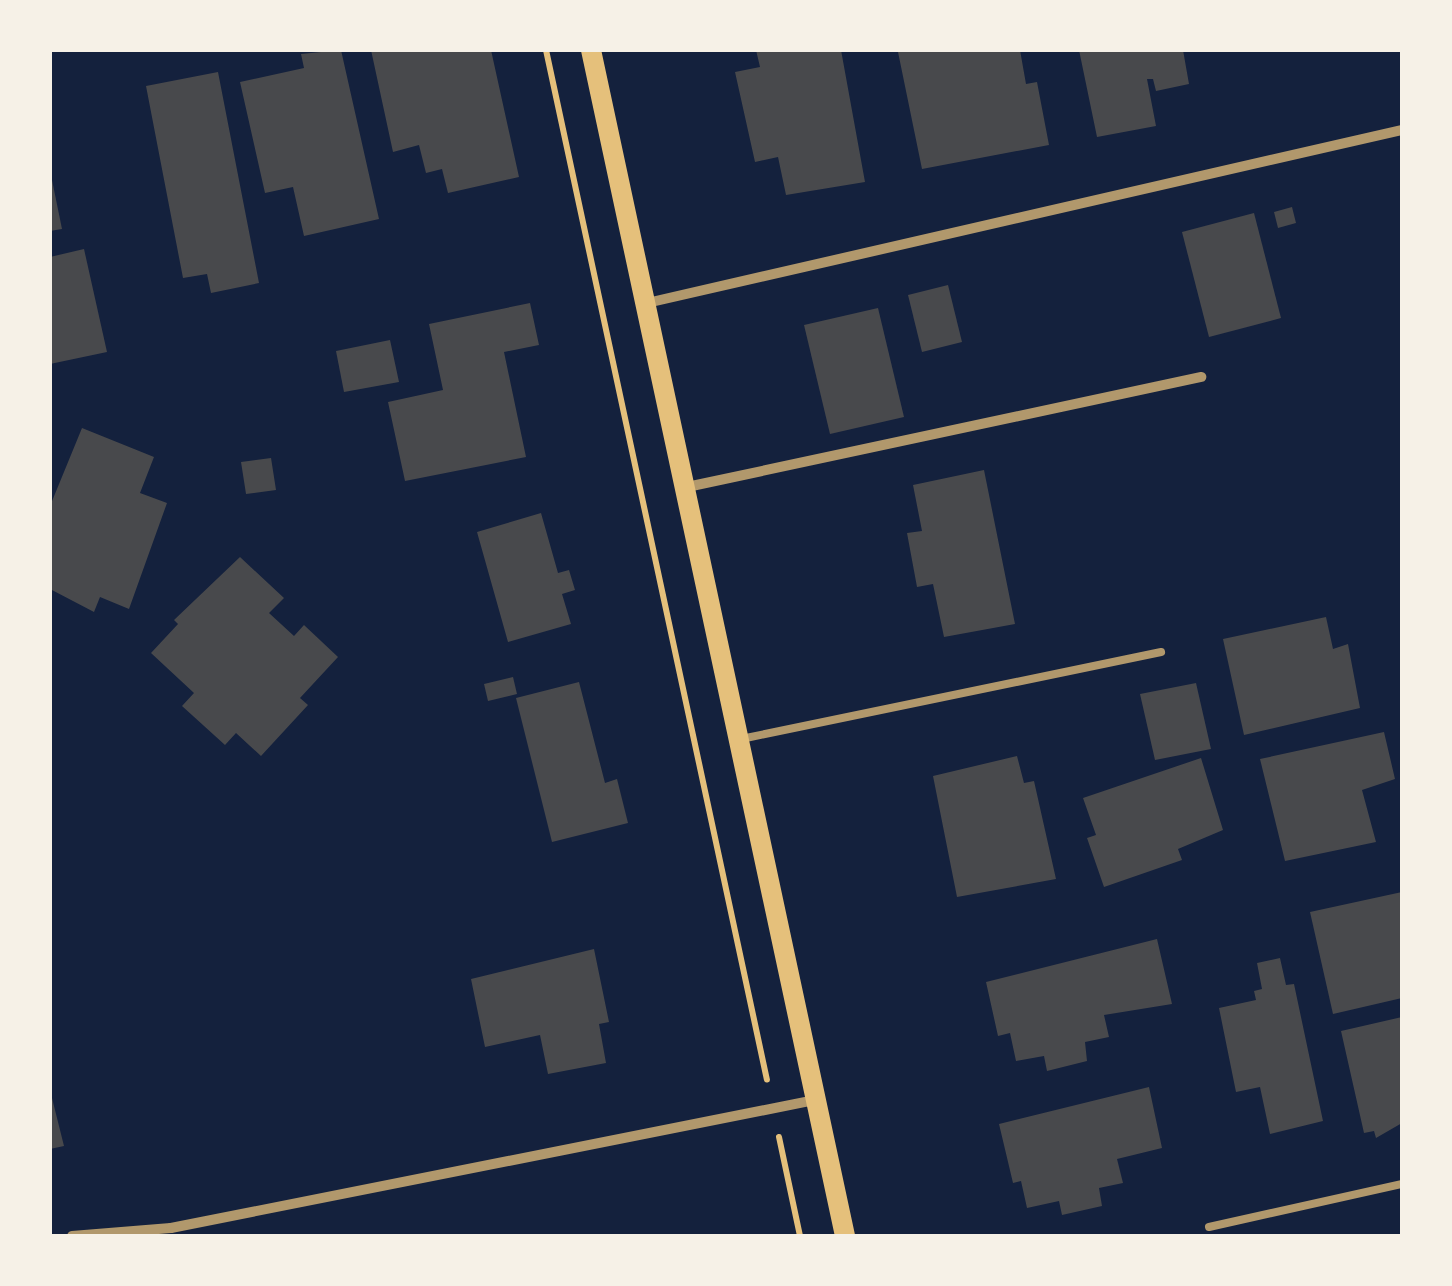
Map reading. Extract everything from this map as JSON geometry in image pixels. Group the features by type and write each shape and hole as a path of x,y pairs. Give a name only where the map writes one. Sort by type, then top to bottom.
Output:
{"main road":[{"path":"592,50 845,1236"}],"street":[{"path":"647,303 1402,130"},
{"path":"687,487 1202,376"},
{"path":"72,1236 172,1228 816,1100"}],"lane":[{"path":"740,738 1162,652"},
{"path":"1209,1227 1402,1184"}],"path":[{"path":"546,50 756,1024"},
{"path":"792,1201 800,1236"}],"building":[{"path":"341,50 379,219 304,236 293,187 265,193 240,82 304,68 301,54"},
{"path":"371,50 491,50 519,177 448,193 442,169 426,173 419,145 393,152"},
{"path":"756,50 841,50 865,182 786,195 778,157 755,162 735,72 760,67"},
{"path":"1020,50 1026,84 1037,82 1049,145 922,169 898,52"},
{"path":"1079,50 1183,50 1189,84 1156,91 1153,79 1147,79 1156,126 1097,137"},
{"path":"218,72 259,283 211,293 207,274 183,278 146,86"},
{"path":"50,181 62,229 50,231"},
{"path":"1292,207 1296,223 1278,228 1274,212"},
{"path":"1254,213 1281,318 1209,337 1182,232"},
{"path":"84,249 107,352 50,364 50,257"},
{"path":"948,285 962,342 922,352 908,295"},
{"path":"530,303 539,345 504,352 526,457 405,481 388,402 443,390 429,324"},
{"path":"878,308 904,417 830,434 804,325"},
{"path":"390,340 399,382 344,392 336,351"},
{"path":"82,428 154,457 140,493 167,503 129,609 100,597 94,612 50,589 50,506"},
{"path":"271,458 276,490 246,494 241,462"},
{"path":"984,470 1015,624 944,637 933,584 917,587 907,533 922,531 913,485"},
{"path":"541,513 558,573 569,570 575,590 562,594 571,624 508,642 477,532"},
{"path":"240,557 284,598 269,613 294,636 304,625 338,657 300,698 308,705 261,756 236,733 225,745 182,706 194,693 151,653 178,624 174,620"},
{"path":"1326,617 1333,649 1348,644 1360,708 1244,735 1223,639"},
{"path":"513,677 517,694 488,701 484,684"},
{"path":"579,682 605,783 617,779 628,823 552,842 516,698"},
{"path":"1196,683 1211,749 1155,760 1140,694"},
{"path":"1384,732 1395,779 1362,790 1376,842 1285,861 1260,759"},
{"path":"1017,756 1024,783 1034,781 1056,879 957,897 933,776"},
{"path":"1201,758 1223,830 1178,849 1182,860 1104,887 1087,838 1096,835 1083,798"},
{"path":"1402,892 1402,998 1333,1014 1310,912"},
{"path":"1157,939 1172,1004 1104,1015 1109,1037 1085,1042 1087,1061 1047,1071 1044,1056 1016,1061 1010,1033 998,1036 986,982"},
{"path":"594,949 609,1022 599,1024 606,1063 548,1074 540,1035 485,1047 471,979"},
{"path":"1280,958 1286,985 1294,984 1323,1121 1270,1134 1260,1087 1236,1092 1219,1008 1256,1000 1254,991 1262,989 1257,963"},
{"path":"1402,1017 1402,1123 1376,1138 1374,1131 1364,1133 1341,1031"},
{"path":"1149,1087 1162,1148 1117,1159 1123,1183 1099,1188 1102,1206 1062,1215 1059,1201 1027,1208 1021,1181 1013,1183 999,1124"},
{"path":"50,1090 64,1146 50,1149"}]}
